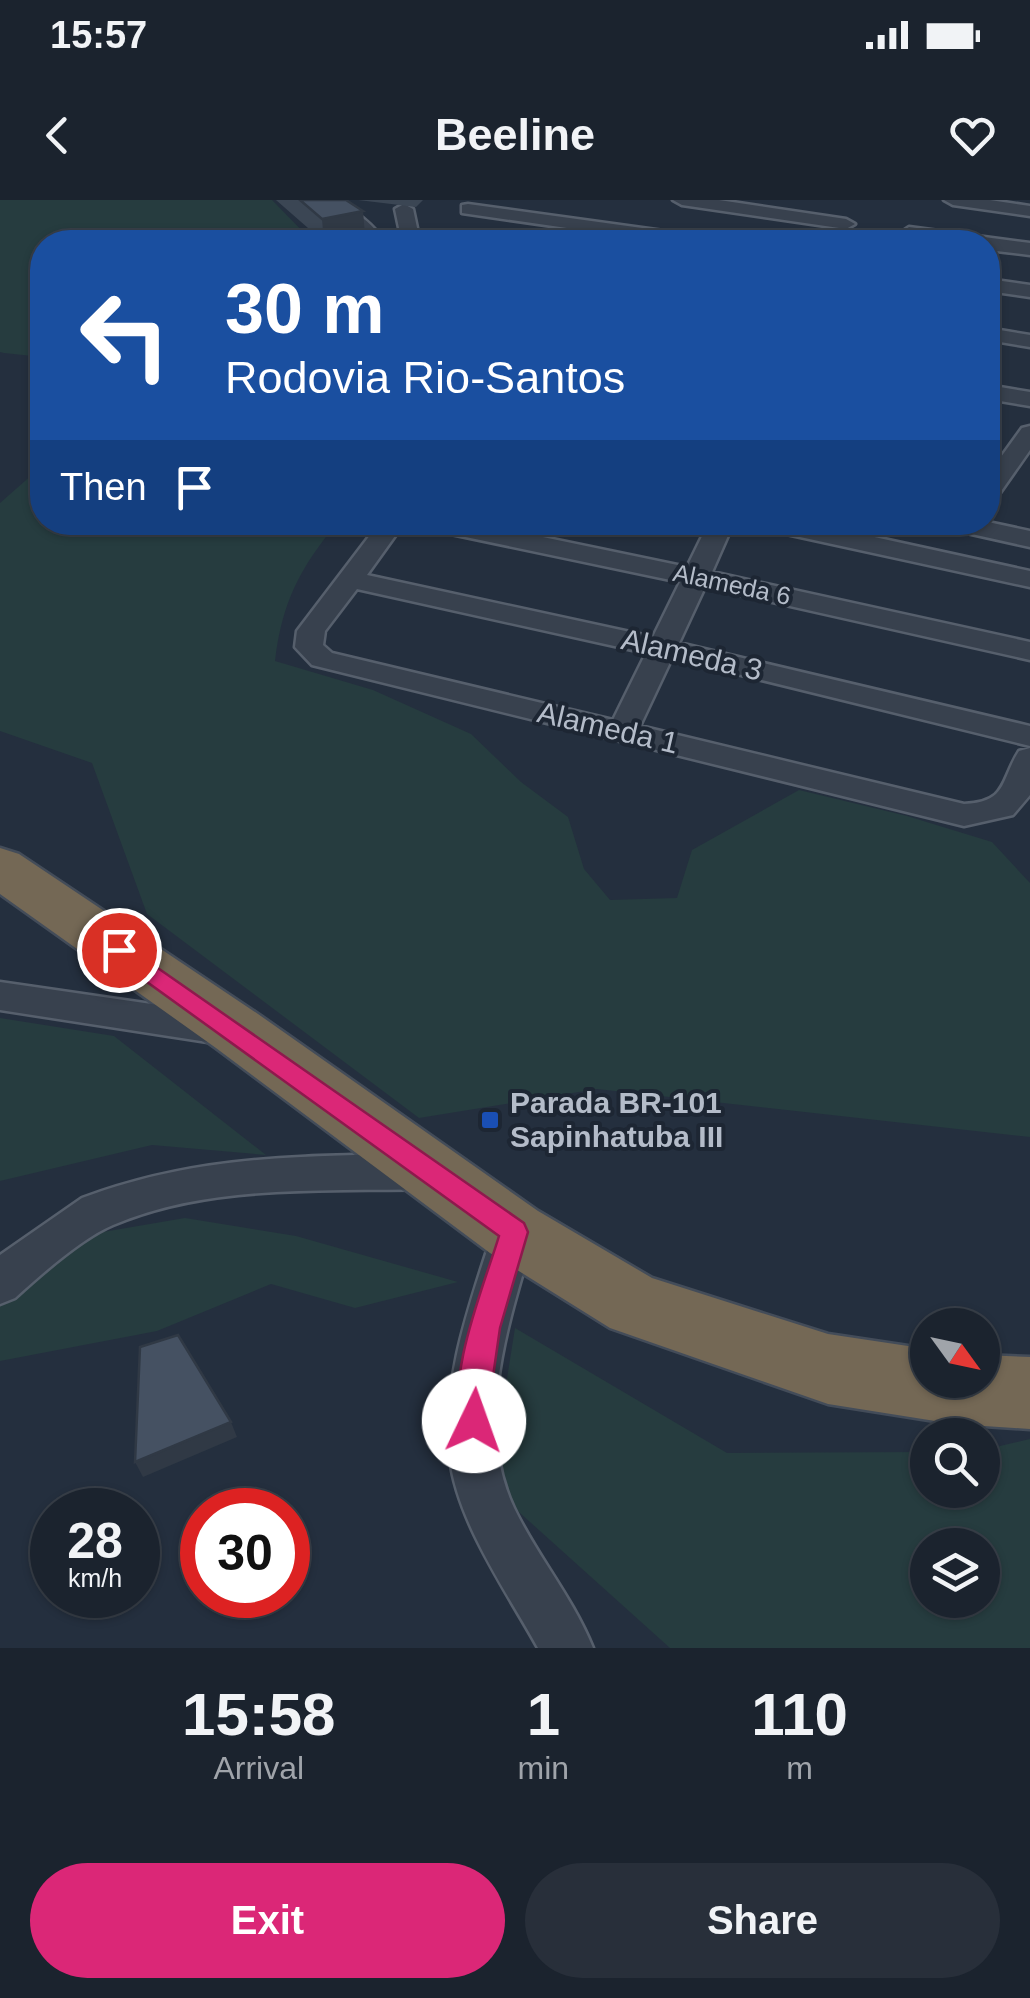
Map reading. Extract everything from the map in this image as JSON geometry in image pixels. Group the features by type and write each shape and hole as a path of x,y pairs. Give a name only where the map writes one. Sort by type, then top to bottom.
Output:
{"highway":[{"path":"0,868 238,1032 514,1232 634,1305 828,1369 954,1390 1030,1393"}],"street":[{"path":"323,200 366,230"},
{"path":"682,200 846,224"},
{"path":"953,200 1030,210"},
{"path":"465,205 486,230"},
{"path":"465,205 624,230"},
{"path":"404,209 408,230"},
{"path":"1000,246 1030,250"},
{"path":"1000,286 1030,292"},
{"path":"1000,336 1030,341"},
{"path":"1000,394 1030,399"},
{"path":"1000,454 1030,433"},
{"path":"1000,532 1030,538"},
{"name":"Alameda 1","path":"385,535 307,640 322,659 964,816 999,812 1014,798 1030,758"},
{"name":"Alameda 6","path":"495,535 1030,651"},
{"path":"624,730 717,535"},
{"path":"828,535 1030,579"},
{"name":"Alameda 3","path":"353,580 664,648 1030,736"},
{"path":"0,996 238,1032"},
{"path":"0,1284 97,1211 178,1186 248,1176 430,1171"},
{"path":"514,1232 485,1328 475,1382 474,1460 492,1519 567,1648"}],"green space":[{"path":"0,200 272,200 301,230 30,230 30,356 0,352"},
{"path":"30,477 30,535 328,535 288,603 275,661 373,690 471,734 521,782 568,817 584,869 610,900 677,898 692,850 799,790 992,842 1030,883 1030,1137 597,1089 419,1118 147,914 92,763 0,731 0,503"},
{"path":"0,1018 114,1036 266,1155 152,1145 0,1181"},
{"path":"185,1218 296,1236 458,1282 355,1308 271,1284 157,1331 0,1361 0,1265 50,1241"},
{"path":"515,1328 727,1453 910,1452 910,1508 1000,1508 1000,1446 1030,1439 1030,1648 670,1648 490,1486"}],"building":[{"path":"300,200 346,200 363,211 322,219"},
{"path":"178,1335 231,1422 135,1462 140,1347"}],"place":[{"name":"Parada BR-101 Sapinhatuba III","path":"490,1120"}],"route":[{"path":"119,950 514,1232 485,1328 475,1382 474,1421"}]}
